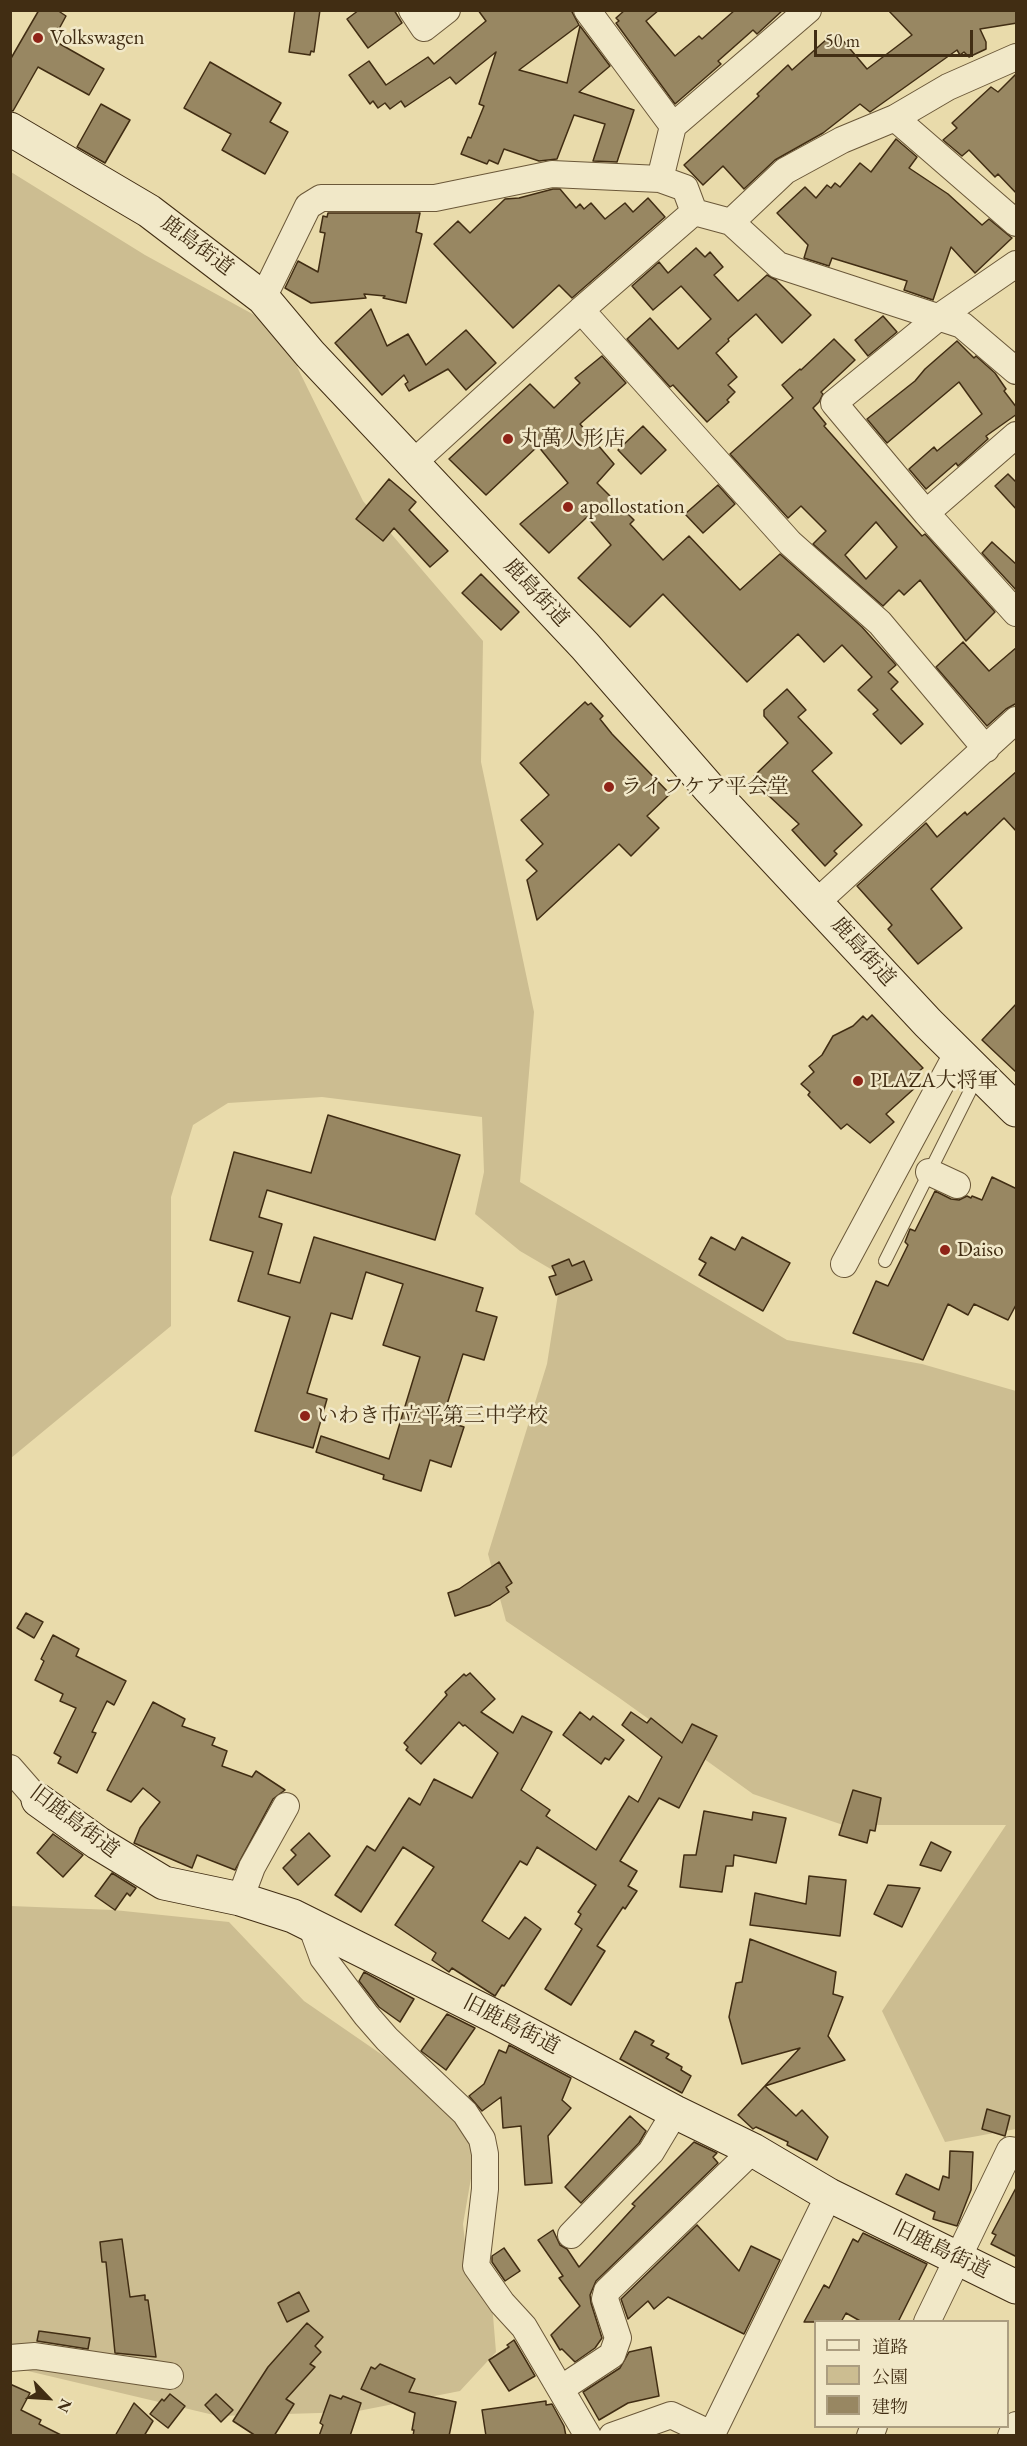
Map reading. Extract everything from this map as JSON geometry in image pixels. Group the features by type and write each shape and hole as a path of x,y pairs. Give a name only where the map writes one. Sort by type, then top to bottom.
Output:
{"street":[{"path":"412,10 424,28 447,10"},
{"path":"587,10 673,126"},
{"path":"660,178 673,126 808,10"},
{"path":"730,222 785,171 842,140 896,117 948,87 1017,57"},
{"path":"896,117 1017,223"},
{"name":"鹿島街道","path":"10,129 150,211 263,298 310,354 585,646 708,787 968,1063 1017,1110"},
{"path":"263,298 308,206 321,198 435,198 552,174 660,178 685,188 694,212"},
{"path":"694,212 730,222 778,265 962,325 1017,371"},
{"path":"413,464 581,310 694,212"},
{"path":"1017,264 939,317 834,403 926,513 1017,613"},
{"path":"581,310 790,543 880,622 987,749"},
{"path":"926,513 1017,435"},
{"path":"817,902 1015,725"},
{"path":"844,1264 968,1063"},
{"path":"930,1172 962,1190"},
{"name":"旧鹿島街道","path":"10,1768 38,1800 98,1843 164,1882 240,1899 293,1916 498,2018 675,2112 753,2150 828,2195 1017,2287"},
{"path":"240,1899 252,1867 286,1806"},
{"path":"310,1925 323,1958 366,2014 387,2039 465,2113 482,2139 485,2154 485,2189 476,2266 502,2303 524,2327 562,2388 588,2436"},
{"path":"571,2235 651,2152 675,2112"},
{"path":"562,2388 612,2355 618,2338 605,2299 607,2290 753,2150"},
{"path":"928,2320 1010,2150 1017,2151"},
{"path":"612,2436 671,2415 711,2435 828,2195"},
{"path":"10,2358 35,2356 170,2376"},
{"path":"1011,2436 1017,2425"}],"lane":[{"path":"885,1261 930,1172 968,1063"}],"green space":[{"path":"11,172 145,255 278,328 363,501 483,641 481,762 534,1012 520,1182 787,1340 922,1364 1016,1391 1016,2129 945,2142 882,2011 1006,1825 843,1825 753,1794 618,1697 506,1621 488,1554 547,1364 561,1275 520,1251 475,1214 484,1172 482,1117 322,1097 228,1103 193,1125 171,1197 171,1326 11,1458"},
{"path":"10,1906 114,1910 229,1922 304,2001 407,2072 477,2144 463,2224 467,2262 491,2291 496,2352 460,2391 353,2412 218,2416 11,2367"}],"building":[{"path":"39,10 57,10 66,16 53,40 104,69 89,95 38,67 13,111 10,110 10,60"},
{"path":"295,10 320,10 314,52 311,51 310,55 289,52"},
{"path":"359,10 394,10 402,23 368,48 347,19"},
{"path":"478,10 571,10 579,25 519,70 567,83 580,26 610,66 579,92 634,110 617,162 593,161 605,124 574,115 557,159 539,161 504,149 498,164 489,160 487,164 461,154 468,137 471,138 484,106 479,104 496,52 456,84 450,77 405,107 401,101 390,109 385,103 378,108 373,101 370,104 349,75 369,61 386,85 428,57 434,64 486,21"},
{"path":"625,10 659,10 646,21 675,56 699,36 702,39 735,10 783,10 757,34 753,30 718,61 721,64 675,104 616,23 619,21 616,18"},
{"path":"888,10 1017,10 1017,23 980,29 986,42 986,49 969,57 964,52 960,55 957,50 870,112 860,104 823,133 775,160 744,189 723,166 703,185 684,165 759,96 757,94 788,65 792,70 827,39 831,44 840,37 867,69 912,35"},
{"path":"210,62 281,103 270,122 288,132 265,174 222,150 231,134 184,108"},
{"path":"1017,73 1017,194 998,174 995,177 969,150 962,156 943,140 957,128 952,123 991,87 998,92"},
{"path":"101,104 130,120 105,163 77,147"},
{"path":"896,139 917,157 909,168 948,194 982,225 989,219 1012,238 975,273 951,247 933,300 904,290 907,281 832,258 829,266 804,258 808,245 777,213 805,187 816,198 827,185 831,188 835,183 840,187 860,163 871,172"},
{"path":"560,189 576,208 580,204 584,209 591,203 605,219 625,203 633,212 648,198 665,217 572,298 559,285 513,328 434,244 458,221 470,233 505,199 519,198"},
{"path":"328,213 420,213 416,232 422,234 406,303 383,298 385,296 364,294 366,298 311,303 285,288 298,261 318,272 325,233 320,232 323,216 327,217"},
{"path":"696,248 705,257 710,252 723,267 714,275 738,301 767,275 776,280 811,315 782,343 756,314 728,339 729,341 716,353 737,377 728,385 735,392 727,400 729,402 707,422 673,385 670,387 627,339 650,318 678,349 711,319 681,286 653,310 632,286 659,262 668,273"},
{"path":"371,309 387,346 408,334 426,365 466,330 496,363 466,390 448,369 409,391 404,375 382,395 335,343"},
{"path":"883,316 897,332 868,356 855,340"},
{"path":"834,339 855,360 821,392 823,394 819,402 813,408 826,424 824,426 922,536 925,534 995,612 966,641 920,580 904,595 899,590 883,606 813,544 826,531 801,506 788,518 730,454 793,398 782,385","holes":["876,522 897,547 866,579 845,555"]},
{"path":"957,341 974,358 976,356 995,373 1006,389 1004,391 1017,408 1017,414 986,436 988,439 958,466 956,463 926,489 909,469 934,447 937,451 982,414 959,382 887,443 867,419 915,381"},
{"path":"602,356 626,383 580,424 614,464 597,483 634,520 630,524 663,560 689,536 740,590 780,554 862,627 896,665 888,672 898,682 891,689 923,724 901,744 873,714 878,710 858,690 872,677 842,645 824,662 798,634 747,682 663,594 630,627 578,578 611,545 587,517 549,553 520,524 568,483 538,446 486,495 449,459 530,384 554,408 580,383 575,378"},
{"path":"643,426 666,450 641,474 618,450"},
{"path":"1008,474 1017,483 1017,510 995,486"},
{"path":"389,479 416,502 409,510 448,551 430,567 394,528 383,541 356,519"},
{"path":"718,485 735,504 703,533 685,514"},
{"path":"992,542 1017,565 1017,591 982,553"},
{"path":"481,574 519,612 501,630 462,593"},
{"path":"963,642 989,671 1017,647 1017,703 1006,709 987,726 936,667"},
{"path":"787,689 806,710 798,717 832,753 812,771 862,825 834,851 837,854 825,866 792,830 799,824 754,782 757,779 754,776 788,743 764,716 764,710"},
{"path":"585,702 588,705 591,703 603,716 600,719 612,734 670,794 647,816 659,828 631,856 619,844 537,920 527,880 537,871 526,860 543,844 521,820 549,795 520,763"},
{"path":"1017,771 1017,832 1004,818 931,889 962,928 918,964 888,929 892,925 857,886 926,823 937,837 965,812 967,815"},
{"path":"1017,1003 1017,1073 982,1040"},
{"name":"PLAZA大将軍","path":"872,1015 923,1068 910,1078 917,1086 886,1114 894,1122 870,1143 847,1124 841,1129 808,1095 810,1092 801,1084 814,1072 809,1066 822,1055 833,1036 853,1026 863,1016 867,1020"},
{"path":"328,1115 460,1155 435,1240 267,1190 259,1217 282,1224 268,1274 300,1283 314,1237 483,1288 476,1311 497,1317 484,1360 463,1354 442,1420 464,1427 451,1467 430,1460 421,1491 383,1479 384,1475 316,1452 321,1436 389,1459 420,1357 383,1345 403,1284 366,1272 352,1319 331,1313 307,1393 327,1399 313,1448 255,1431 290,1317 238,1301 253,1252 210,1240 234,1152 311,1173"},
{"path":"992,1177 1017,1189 1017,1303 1008,1320 974,1304 968,1315 948,1304 923,1360 853,1333 876,1281 888,1286 908,1245 905,1242 910,1229 915,1231 935,1191 951,1199 959,1200 972,1196 982,1200"},
{"path":"711,1237 735,1250 742,1237 790,1263 763,1311 699,1275 706,1263 699,1259"},
{"path":"569,1259 572,1266 584,1261 592,1280 556,1295 549,1277 556,1275 552,1266"},
{"path":"499,1562 512,1583 506,1587 509,1592 490,1605 455,1616 448,1593 459,1589"},
{"path":"26,1613 43,1622 34,1638 17,1628"},
{"path":"53,1635 79,1649 76,1656 126,1681 114,1705 107,1701 92,1732 96,1733 77,1773 58,1763 61,1757 54,1753 76,1708 60,1701 63,1694 35,1680 44,1661 41,1659"},
{"path":"470,1673 495,1699 481,1712 513,1733 522,1716 552,1732 521,1790 550,1810 546,1816 596,1850 629,1796 638,1802 662,1757 622,1725 631,1712 647,1723 651,1718 682,1743 692,1724 717,1736 679,1808 659,1798 620,1861 637,1871 628,1886 637,1891 625,1909 623,1907 597,1946 605,1951 571,2005 545,1989 582,1929 575,1924 581,1914 578,1912 596,1885 537,1847 527,1865 520,1861 482,1921 509,1939 525,1917 541,1929 495,1996 452,1968 449,1972 432,1960 436,1953 395,1925 434,1867 403,1847 361,1912 335,1895 367,1846 375,1851 409,1798 420,1805 434,1779 472,1798 498,1753 465,1725 459,1722 421,1764 406,1750 408,1747 404,1743 447,1695 445,1692 464,1674 466,1676"},
{"path":"153,1702 185,1719 182,1726 215,1738 212,1745 227,1751 222,1766 252,1777 256,1771 285,1790 273,1799 235,1870 197,1855 192,1868 134,1843 140,1828 160,1802 143,1788 131,1802 107,1790"},
{"path":"580,1712 590,1720 593,1716 624,1740 609,1760 605,1758 601,1764 563,1735"},
{"path":"853,1790 881,1798 875,1831 870,1830 867,1843 839,1835"},
{"path":"704,1811 752,1820 753,1812 786,1818 776,1863 734,1855 733,1866 726,1866 722,1892 680,1887 684,1855 696,1855"},
{"path":"309,1833 330,1856 298,1885 283,1868 296,1855 291,1850"},
{"path":"53,1834 83,1855 63,1877 37,1853"},
{"path":"931,1842 951,1852 941,1871 920,1865"},
{"path":"112,1873 136,1888 130,1896 127,1893 115,1910 95,1896"},
{"path":"809,1876 846,1880 840,1936 750,1925 755,1893 806,1904"},
{"path":"888,1885 920,1888 902,1927 874,1914"},
{"path":"750,1939 836,1972 833,1994 843,1997 828,2036 845,2060 765,2086 796,2116 802,2110 828,2137 817,2160 787,2145 788,2142 756,2127 753,2129 738,2115 800,2048 742,2064 729,2017 736,1983 742,1982"},
{"path":"364,1972 414,1999 400,2022 379,2007 359,1981"},
{"path":"447,2014 475,2028 446,2070 421,2051"},
{"path":"635,2031 654,2041 651,2045 669,2054 666,2058 682,2067 681,2070 691,2076 682,2093 620,2059"},
{"path":"509,2045 571,2078 562,2100 571,2108 548,2136 552,2183 525,2185 521,2126 503,2128 501,2097 482,2111 469,2096 484,2084 499,2050 506,2053"},
{"path":"987,2109 1010,2116 1005,2136 982,2129"},
{"path":"630,2116 646,2131 639,2143 581,2203 565,2187"},
{"path":"694,2142 717,2153 713,2157 718,2163 596,2281 590,2295 602,2338 595,2348 575,2362 562,2349 560,2350 551,2335 580,2306 559,2278 563,2276 538,2240 553,2230 560,2245 567,2249 579,2267 635,2206 632,2204"},
{"path":"950,2151 973,2152 971,2190 957,2226 933,2219 935,2212 896,2194 906,2174 939,2190 943,2176 949,2178"},
{"path":"1017,2186 1017,2257 991,2244 996,2235 992,2233"},
{"path":"697,2225 739,2271 751,2246 780,2260 744,2334 668,2297 654,2309 648,2301 628,2319 621,2299"},
{"path":"863,2233 927,2264 899,2320 858,2320 846,2313 842,2320 804,2322 824,2285 829,2288 853,2239 858,2242"},
{"path":"122,2239 130,2297 145,2295 145,2300 148,2300 156,2357 115,2353 106,2262 102,2262 100,2242"},
{"path":"504,2248 520,2271 505,2281 492,2262 492,2256"},
{"path":"299,2292 309,2311 287,2322 278,2303"},
{"path":"307,2323 323,2337 315,2346 321,2352 310,2364 315,2367 286,2399 294,2404 274,2436 256,2436 233,2421 268,2367"},
{"path":"39,2331 90,2338 88,2349 37,2341"},
{"path":"514,2340 535,2376 509,2391 489,2360 509,2347 507,2345"},
{"path":"651,2347 659,2396 628,2403 599,2420 583,2392 620,2368 629,2352"},
{"path":"380,2364 415,2379 409,2392 456,2402 449,2436 413,2436 415,2413 361,2389 371,2367 375,2369"},
{"path":"10,2384 30,2393 21,2410 41,2420 39,2424 63,2436 10,2436"},
{"path":"170,2394 185,2406 168,2428 150,2414 162,2399 164,2401"},
{"path":"216,2394 233,2410 221,2422 205,2405"},
{"path":"330,2395 341,2399 343,2396 361,2403 350,2436 319,2436 323,2425 320,2423"},
{"path":"546,2401 546,2405 552,2404 564,2426 566,2436 486,2436 482,2410"},
{"path":"134,2403 153,2421 144,2436 115,2436"}],"place":[{"name":"Volkswagen","path":"38,38"},
{"name":"丸萬人形店","path":"508,439"},
{"name":"apollostation","path":"568,507"},
{"name":"ライフケア平会堂","path":"609,787"},
{"name":"PLAZA大将軍","path":"858,1081"},
{"name":"Daiso","path":"945,1250"},
{"name":"いわき市立平第三中学校","path":"305,1416"}]}
